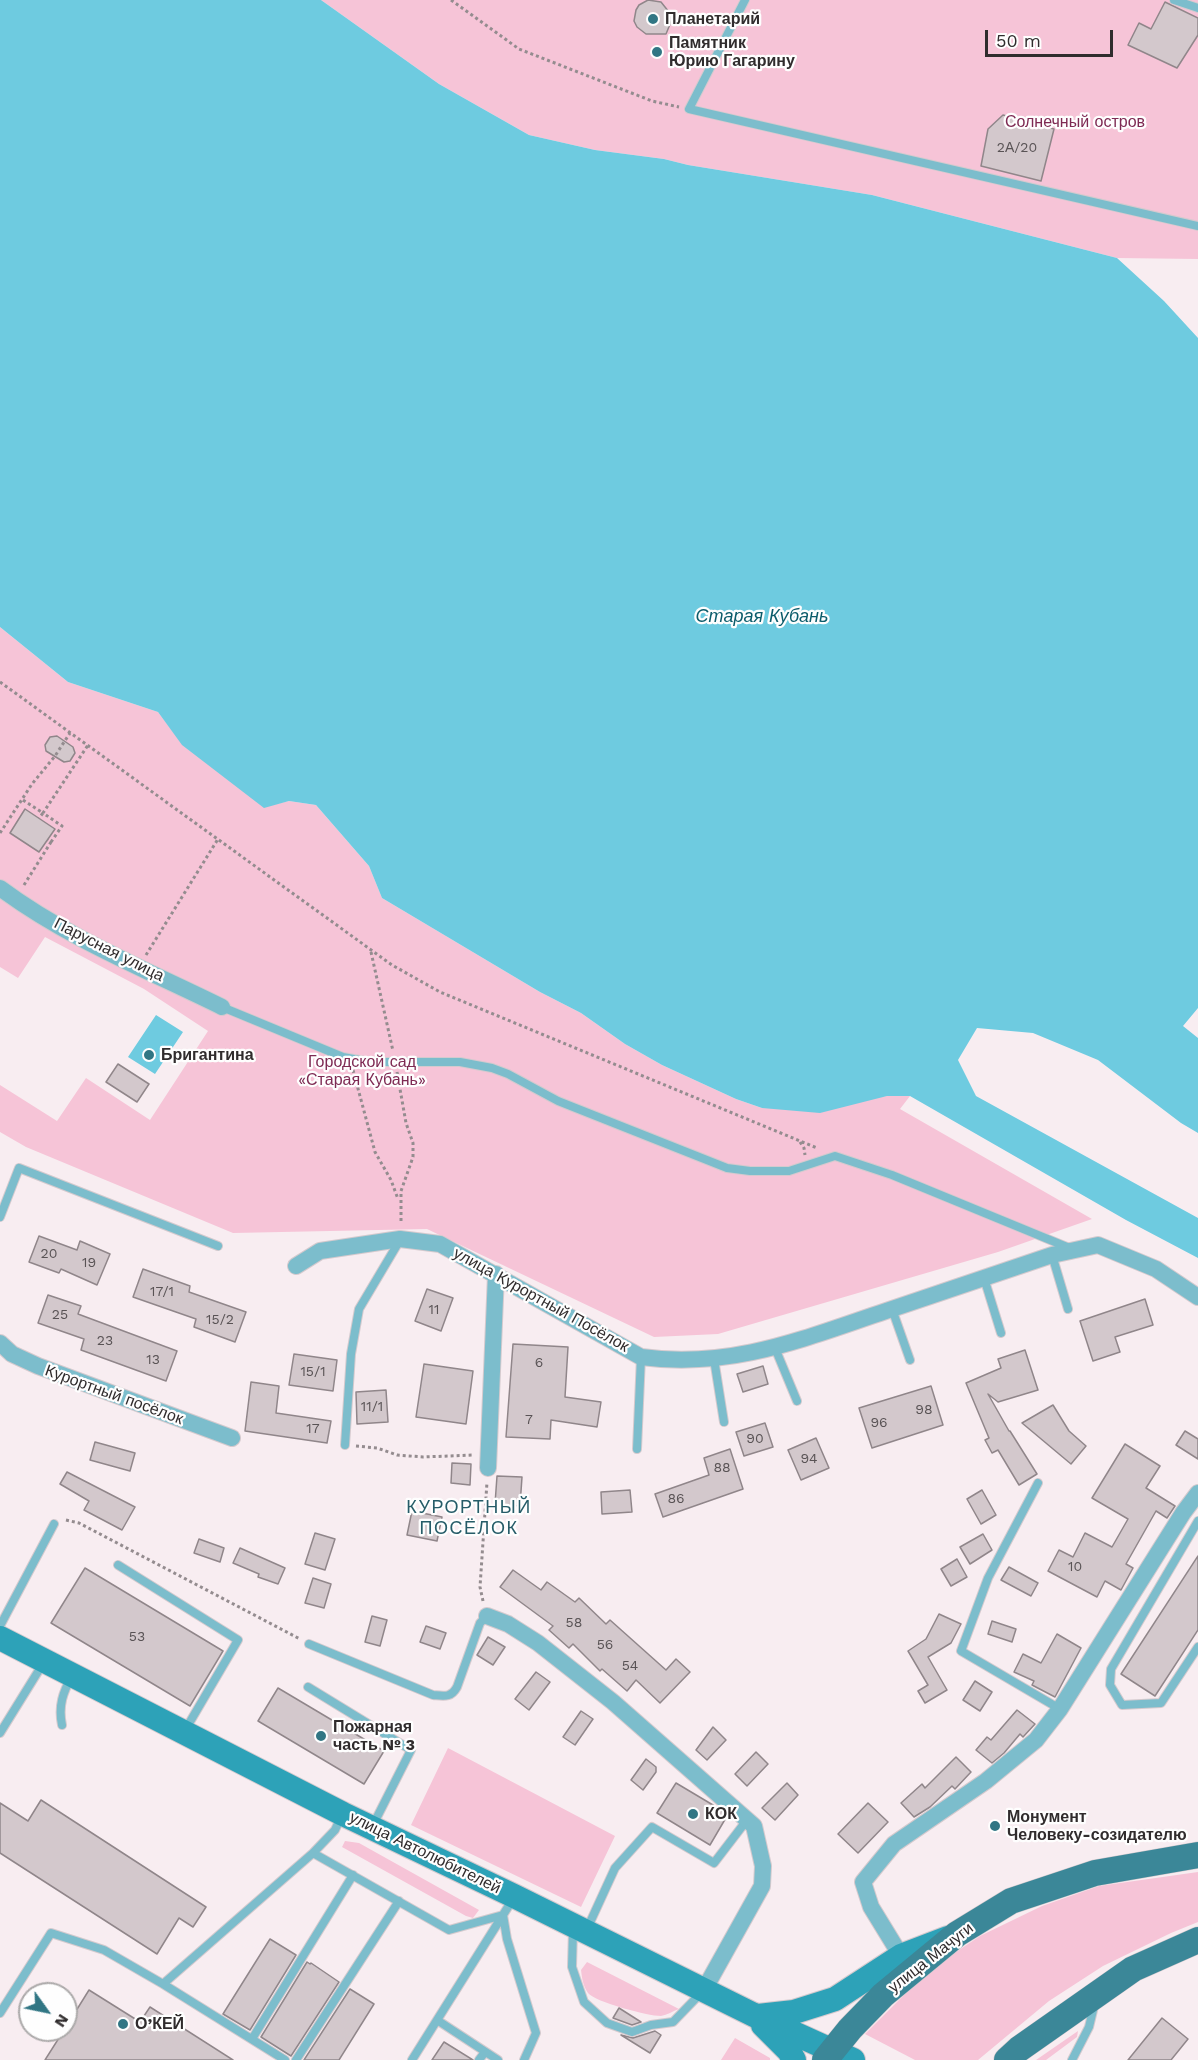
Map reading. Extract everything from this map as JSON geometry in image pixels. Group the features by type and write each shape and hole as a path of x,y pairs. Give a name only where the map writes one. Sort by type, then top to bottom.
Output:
{"main road":[{"name":"улица Мачуги","path":"836,2057 882,1995 957,1934 1011,1900 1095,1873 1198,1856"},
{"path":"1007,2060 1019,2049 1133,1969 1198,1940"}],"street":[{"name":"Парусная улица","path":"0,888 14,899 87,941 222,1007"},
{"name":"улица Курортный Посёлок","path":"296,1266 320,1251 400,1239 440,1244 641,1357 670,1360 714,1359 774,1348 1052,1255 1098,1245 1155,1269 1198,1297"},
{"path":"488,1462 496,1274"},
{"name":"Курортный посёлок","path":"0,1343 12,1354 38,1366 232,1438"},
{"path":"901,1956 871,1907 863,1882 894,1844 986,1781 1036,1740 1060,1709 1176,1523 1198,1493"},
{"path":"487,1616 508,1624 538,1643 613,1702 754,1826 763,1866 762,1886 704,1990"},
{"name":"улица Автолюбителей","path":"0,1638 372,1827 508,1905 580,1929 836,2057"},
{"path":"756,2016 794,2012 835,1999 901,1956 957,1934"},
{"path":"756,2016 789,2051 794,2060"}],"lane":[{"path":"745,0 689,110 1198,226"},
{"path":"1174,0 1198,8"},
{"path":"222,1007 343,1057 370,1062 460,1062 492,1068 558,1101 727,1168 789,1172 835,1156 892,1175 1073,1249"},
{"path":"0,1217 19,1168 218,1246"},
{"path":"345,1445 351,1354 359,1309 400,1239"},
{"path":"1052,1255 1068,1309"},
{"path":"984,1278 1001,1333"},
{"path":"892,1309 910,1360"},
{"path":"774,1348 797,1401"},
{"path":"637,1449 641,1357"},
{"path":"714,1359 724,1422"},
{"path":"1038,1483 988,1578 961,1652 1060,1709"},
{"path":"1198,1521 1111,1669 1110,1685 1122,1705 1161,1703 1198,1647"},
{"path":"0,1626 54,1524"},
{"path":"118,1565 238,1640 184,1732"},
{"path":"309,1644 433,1695 446,1697 453,1694 457,1687 480,1623 487,1616"},
{"path":"0,1733 45,1662"},
{"path":"62,1725 59,1711 65,1689 72,1676"},
{"path":"308,1687 411,1750 372,1827"},
{"path":"163,1984 313,1853 335,1830 343,1814"},
{"path":"704,1990 673,2022 651,2025 632,2032 608,2023 584,2002 572,1967 580,1929 615,1868 652,1827 714,1863 747,1820"},
{"path":"313,1853 449,1930 508,1905"},
{"path":"252,2039 353,1875"},
{"path":"296,2060 399,1901"},
{"path":"412,2060 508,1905"},
{"path":"508,1905 507,1939 536,2033 524,2060"},
{"path":"0,2013 51,1933 104,1950 285,2060"},
{"path":"1072,2060 1089,2027 1097,1993"},
{"path":"437,2020 498,2060"},
{"path":"479,2060 485,2052"}],"path":[{"path":"451,0 519,49 652,101 689,110"},
{"path":"0,682 371,951 440,992 835,1156"},
{"path":"0,832 70,733"},
{"path":"39,818 88,745"},
{"path":"14,899 49,841 62,826 23,800"},
{"path":"139,967 218,839"},
{"path":"371,951 396,1062 406,1123 413,1143 412,1157 401,1191 400,1239"},
{"path":"350,1057 369,1135 375,1152 391,1180 401,1207"},
{"path":"345,1445 377,1448 397,1455 488,1462 480,1587 487,1616"},
{"path":"54,1524 61,1519 79,1523 309,1644"}],"green space":[{"name":"Солнечный остров","path":"321,0 1198,0 1198,259 1117,258 872,195 688,165 664,159 595,150 529,135 439,84"},
{"name":"Городской сад «Старая Кубань»","path":"0,627 68,682 158,712 183,745 264,807 289,801 316,805 369,866 382,898 540,992 581,1013 625,1044 662,1065 736,1099 762,1108 887,1096 910,1096 900,1109 1092,1219 998,1252 718,1334 654,1337 427,1229 233,1233 26,1147 0,1132 0,1085 57,1121 86,1078 150,1120 208,1031 144,989 45,937 18,978 0,967"},
{"path":"448,1748 615,1836 581,1907 411,1825"},
{"path":"345,1841 359,1843 479,1910 473,1918 466,1916 342,1847"},
{"path":"1198,1872 1198,1922 1103,1966 1049,2001 978,2060 915,2060 865,2034 907,1992 944,1960 980,1936 1042,1906 1099,1886"},
{"path":"587,1962 679,2009 661,2016 622,2008 593,1997 586,1990 582,1976 581,1970"},
{"path":"1078,2031 1077,2037 1046,2060 1036,2060"},
{"path":"735,2038 770,2058 770,2060 721,2060"}],"water":[{"name":"Старая Кубань","path":"0,0 321,0 439,84 529,135 595,150 664,159 688,165 872,195 1117,258 1164,301 1198,338 1198,1008 1183,1026 1198,1038 1198,1133 1181,1123 1098,1060 1033,1033 977,1028 958,1060 976,1096 1198,1218 1198,1258 1126,1220 910,1096 887,1096 820,1113 762,1108 736,1099 662,1065 625,1044 581,1013 540,992 382,898 369,866 316,805 289,801 264,808 182,745 158,712 68,682 0,627"},
{"path":"156,1015 183,1032 155,1074 128,1057"}],"building":[{"name":"Планетарий","path":"648,0 661,2 673,17 666,34 646,34 637,27 634,21 636,10 639,5"},
{"path":"1165,2 1198,18 1198,35 1177,68 1128,45 1139,23 1151,29"},
{"path":"1003,115 1054,129 1041,181 981,166 988,129"},
{"path":"57,736 73,747 75,753 70,761 64,762 46,751 45,745 50,737"},
{"path":"25,809 55,829 39,852 10,833"},
{"path":"118,1064 149,1084 137,1102 106,1082"},
{"path":"39,1236 77,1250 80,1241 110,1254 97,1285 61,1269 59,1273 29,1262"},
{"path":"143,1269 190,1286 189,1292 246,1312 235,1342 194,1327 196,1319 133,1297"},
{"path":"427,1289 453,1298 441,1331 415,1321"},
{"path":"48,1295 81,1306 78,1314 177,1351 166,1381 81,1350 84,1339 38,1323"},
{"path":"1145,1299 1153,1325 1115,1337 1120,1352 1093,1361 1080,1321"},
{"path":"513,1344 568,1347 565,1397 601,1402 597,1427 551,1420 550,1439 506,1437"},
{"path":"1025,1350 1038,1390 998,1402 988,1394 1037,1474 1019,1485 998,1450 992,1453 985,1440 989,1438 966,1383 1001,1368 998,1359"},
{"path":"294,1354 337,1360 333,1391 289,1385"},
{"path":"424,1364 473,1371 466,1424 416,1417"},
{"path":"763,1366 768,1384 743,1392 737,1374"},
{"path":"251,1382 279,1386 276,1413 331,1421 327,1443 245,1431"},
{"path":"931,1386 943,1425 872,1448 859,1408"},
{"path":"386,1390 388,1422 357,1424 356,1392"},
{"path":"1053,1405 1069,1431 1086,1446 1071,1464 1022,1423"},
{"path":"765,1423 773,1447 744,1456 736,1432"},
{"path":"1185,1431 1198,1439 1198,1459 1176,1445"},
{"path":"816,1438 829,1468 801,1480 788,1450"},
{"path":"95,1442 135,1453 130,1471 90,1460"},
{"path":"1125,1444 1160,1466 1146,1488 1175,1506 1167,1518 1156,1511 1126,1564 1133,1568 1121,1590 1105,1581 1097,1597 1048,1571 1059,1550 1073,1557 1085,1533 1112,1547 1128,1519 1092,1498"},
{"path":"730,1449 743,1489 663,1517 655,1494 709,1475 704,1458"},
{"path":"452,1463 471,1464 470,1485 451,1483"},
{"path":"67,1472 135,1507 122,1530 84,1510 89,1501 60,1484"},
{"path":"497,1476 522,1477 520,1506 495,1504"},
{"path":"630,1490 632,1512 602,1514 601,1492"},
{"path":"982,1490 996,1515 981,1524 967,1499"},
{"path":"412,1511 442,1517 437,1541 407,1535"},
{"path":"315,1533 335,1539 325,1570 305,1564"},
{"path":"983,1534 992,1550 970,1564 960,1547"},
{"path":"199,1539 224,1548 220,1562 194,1553"},
{"path":"240,1548 285,1568 278,1584 258,1577 259,1574 233,1563"},
{"path":"1198,1556 1198,1630 1155,1696 1121,1674"},
{"path":"957,1559 967,1577 951,1586 941,1569"},
{"path":"1009,1567 1038,1583 1031,1596 1001,1580"},
{"path":"85,1568 223,1651 190,1706 51,1623"},
{"path":"513,1570 541,1590 547,1582 575,1602 579,1598 606,1624 610,1620 666,1670 676,1659 690,1672 660,1703 636,1680 627,1691 602,1669 600,1671 573,1644 569,1648 549,1630 553,1626 500,1587"},
{"path":"313,1578 331,1584 324,1608 305,1603"},
{"path":"939,1614 961,1624 951,1643 928,1657 947,1690 925,1703 918,1691 928,1685 908,1651 926,1639"},
{"path":"372,1616 387,1620 380,1646 365,1642"},
{"path":"992,1621 1016,1629 1012,1642 988,1634"},
{"path":"426,1626 446,1633 440,1649 420,1642"},
{"path":"1057,1634 1081,1648 1055,1697 1032,1685 1034,1681 1014,1672 1023,1654 1041,1663"},
{"path":"488,1637 505,1647 493,1665 477,1655"},
{"path":"536,1672 550,1682 529,1710 515,1699"},
{"path":"975,1681 992,1692 980,1711 963,1700"},
{"name":"Пожарная часть № 3","path":"278,1688 384,1751 364,1784 258,1721"},
{"path":"1017,1710 1035,1724 1023,1737 1020,1734 992,1763 976,1750 987,1737 991,1740"},
{"path":"581,1711 593,1719 575,1745 563,1737"},
{"path":"713,1727 726,1740 707,1760 696,1750"},
{"path":"756,1752 768,1764 747,1786 735,1774"},
{"path":"956,1757 971,1772 955,1789 952,1786 930,1807 914,1817 901,1803 922,1784 925,1788"},
{"path":"646,1759 656,1767 656,1772 643,1790 631,1780"},
{"name":"КОК","path":"676,1783 718,1808 727,1816 710,1845 657,1813"},
{"path":"787,1783 798,1795 775,1820 762,1808"},
{"path":"41,1800 206,1907 193,1927 179,1918 157,1954 0,1853 0,1803 28,1821"},
{"path":"868,1803 888,1822 858,1853 838,1834"},
{"path":"270,1939 296,1955 250,2030 223,2014"},
{"path":"307,1962 339,1982 291,2056 261,2037"},
{"path":"350,1989 374,2004 339,2060 304,2060"},
{"name":"О’КЕЙ","path":"89,1990 140,2022 150,2007 233,2060 45,2060 56,2042 78,2042 78,2008"},
{"path":"619,2008 641,2022 632,2025 613,2018"},
{"path":"1162,2018 1188,2039 1171,2060 1128,2060"},
{"path":"655,2031 661,2035 650,2053 621,2035 633,2038"},
{"path":"444,2042 473,2060 432,2060"}],"place":[{"name":"Планетарий","path":"653,19"},
{"name":"Памятник Юрию Гагарину","path":"657,52"},
{"name":"Бригантина","path":"149,1055"},
{"name":"Пожарная часть № 3","path":"321,1736"},
{"name":"КОК","path":"693,1814"},
{"name":"Монумент Человеку-созидателю","path":"995,1826"},
{"name":"О’КЕЙ","path":"123,2024"}],"district":[{"name":"КУРОРТНЫЙ ПОСЁЛОК","path":"469,1518"}]}
